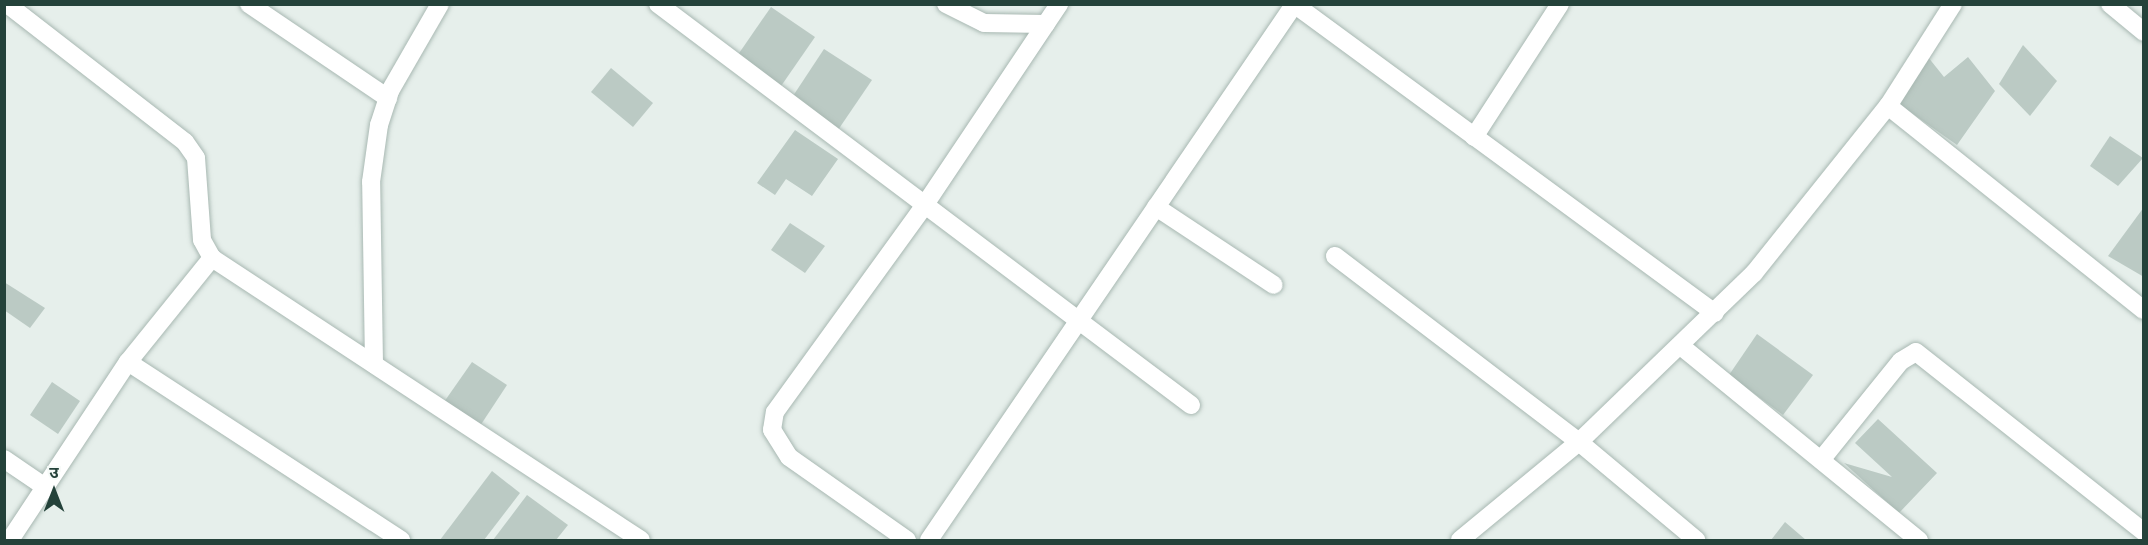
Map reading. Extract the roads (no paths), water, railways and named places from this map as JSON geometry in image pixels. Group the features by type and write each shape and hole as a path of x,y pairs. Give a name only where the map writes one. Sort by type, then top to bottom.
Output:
{"street":[{"path":"7,4 185,142 196,158 202,240 212,258 641,540"},
{"path":"249,4 388,98"},
{"path":"374,364 371,182 388,98 440,4"},
{"path":"658,4 1191,405"},
{"path":"946,4 984,23 1046,24"},
{"path":"908,540 789,457 772,430 786,390 924,206 1059,4"},
{"path":"1474,137 1560,4"},
{"path":"1460,540 1579,442 1682,347 1754,273 1888,106 1953,4"},
{"path":"2110,4 2144,32"},
{"path":"929,540 1294,5 1715,313"},
{"path":"1888,106 2144,310"},
{"path":"1156,207 1274,285"},
{"path":"1335,256 1579,442 1689,538"},
{"path":"10,540 128,362 212,258"},
{"path":"1682,347 1919,540"},
{"path":"1821,460 1901,361 1916,352 2144,532"},
{"path":"128,362 401,540"},
{"path":"4,459 45,487"}]}
